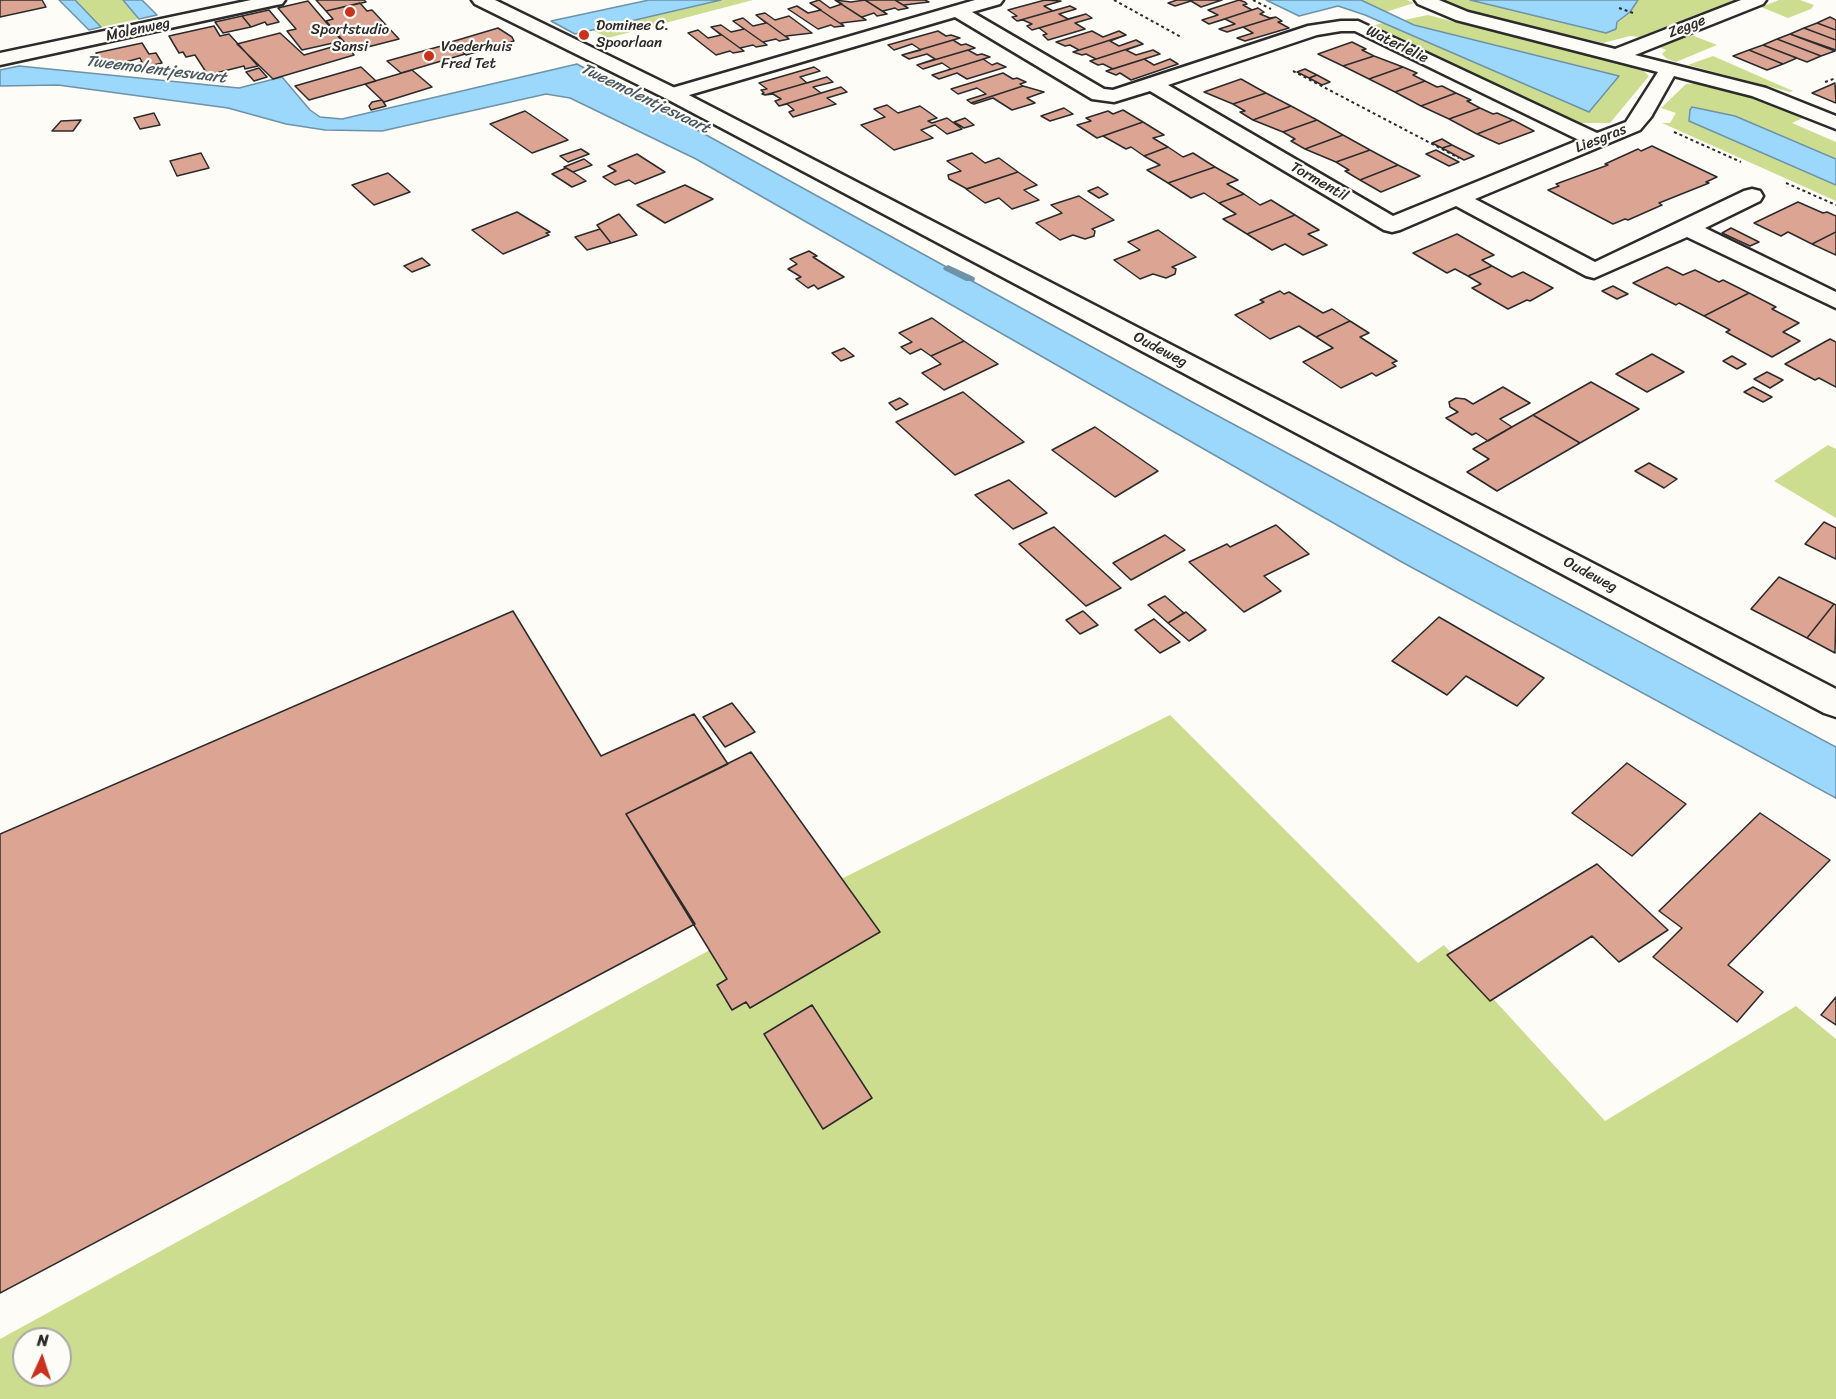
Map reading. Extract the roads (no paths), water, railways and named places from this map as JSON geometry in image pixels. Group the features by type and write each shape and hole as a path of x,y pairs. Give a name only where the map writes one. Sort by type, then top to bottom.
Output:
{"street":[{"name":"Molenweg","path":"0,59 276,0"},
{"name":"Oudeweg","path":"481,0 672,94 1836,704"},
{"path":"672,94 994,0"},
{"path":"1424,0 1462,16 1759,92 1836,123"},
{"name":"Zegge","path":"1617,56 1757,0"},
{"path":"958,10 1099,95 1114,96 1152,84"},
{"name":"Waterlelie","path":"1152,84 1314,30 1359,26 1597,141"},
{"name":"Liesgras","path":"1457,198 1633,126 1641,117 1669,69"},
{"name":"Tormentil","path":"1152,84 1392,225 1457,198"},
{"path":"1457,198 1594,271 1752,196"},
{"path":"1687,228 1836,301"}],"water":[{"path":"59,0 75,0 101,27 89,30"},
{"path":"123,0 142,0 157,15 139,19"},
{"path":"649,0 721,0 575,34 551,21"},
{"path":"1266,0 1361,0 1414,25 1619,76 1589,112 1365,15 1338,6 1299,16"},
{"path":"1470,0 1638,0 1630,12 1617,22 1616,29 1606,33"},
{"path":"577,64 1205,409 1836,747 1836,798 1400,561 696,159 570,98 546,94 382,131 325,130 286,124 228,108 58,85 0,86 0,70 19,66 239,88 282,77 310,110 320,117 342,119"},
{"path":"1692,107 1735,116 1836,159 1836,185 1689,121"}],"waterway":[{"name":"Tweemolentjesvaart","path":"948,268 970,279"}],"place":[{"name":"Sportstudio Sansi","path":"350,12"},
{"name":"Dominee C. Spoorlaan","path":"584,35"},
{"name":"Voederhuis Fred Tet","path":"429,56"}]}
